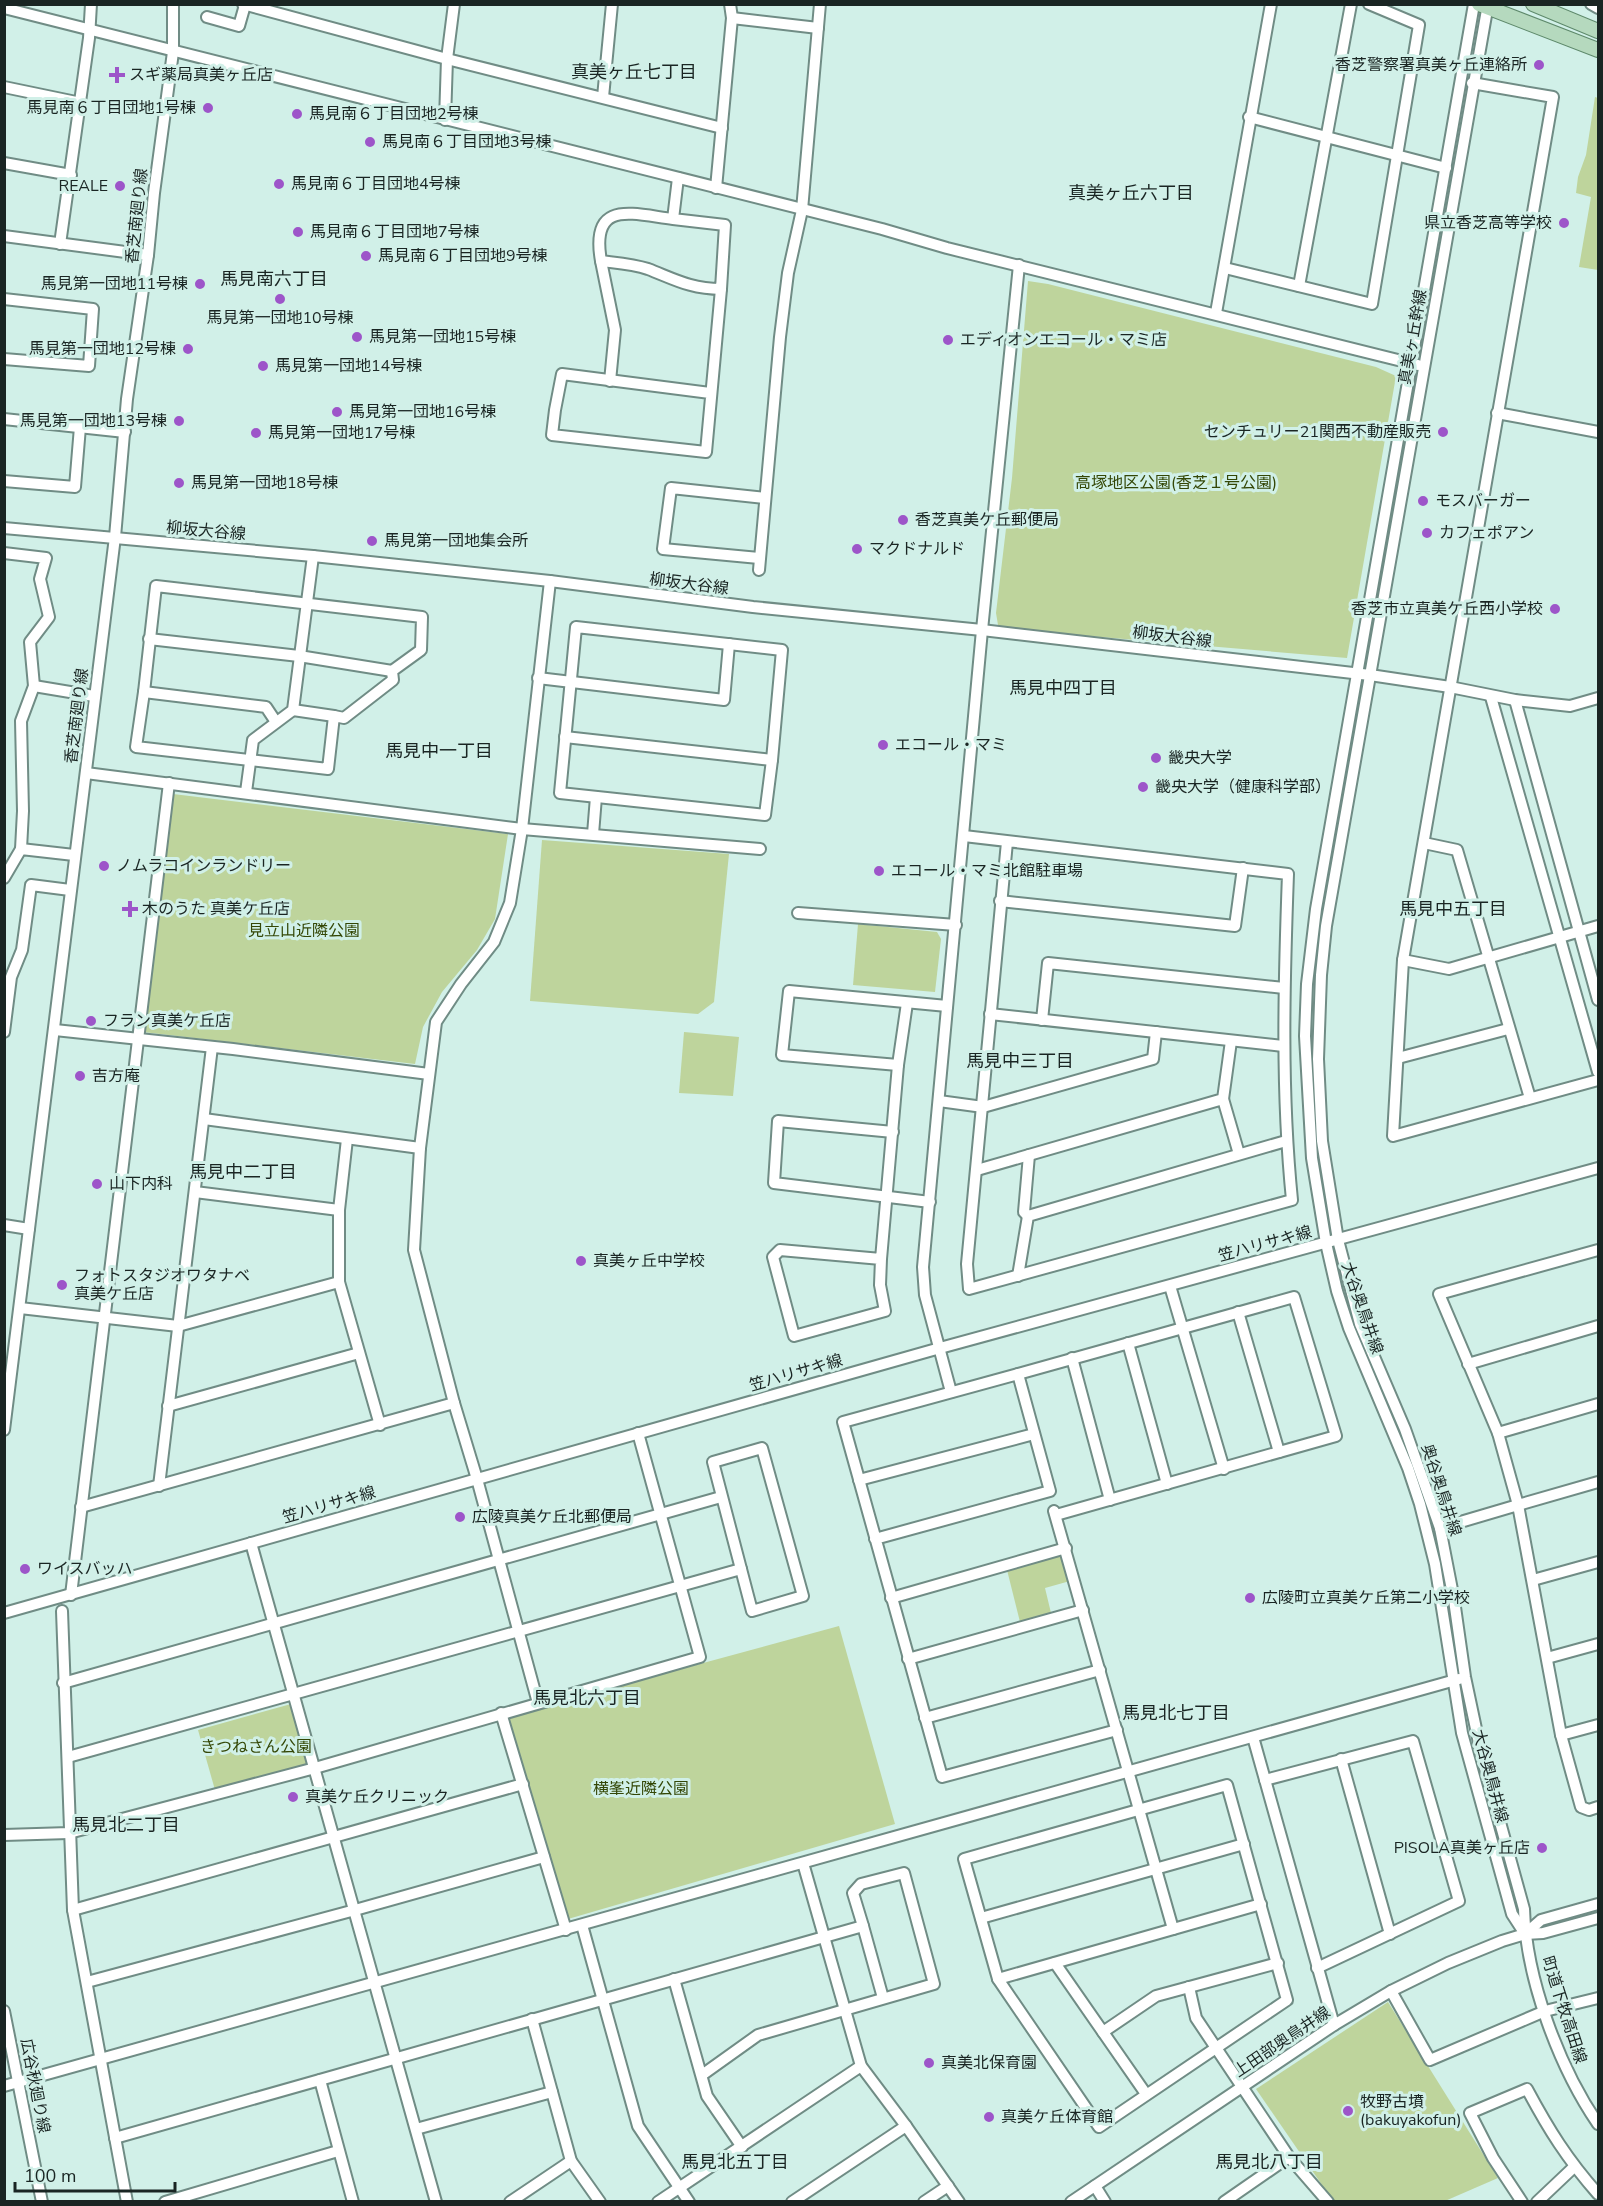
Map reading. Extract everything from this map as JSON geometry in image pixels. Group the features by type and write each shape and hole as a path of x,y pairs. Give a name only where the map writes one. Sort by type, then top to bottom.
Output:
{"main road":[{"path":"1533,4 1599,31"},
{"path":"1482,5 1599,50"}],"street":[{"path":"60,244 81,103 91,4"},
{"name":"香芝南廻り線","path":"4,1430 115,537 127,399 148,255 173,52 173,4"},
{"path":"445,120 447,59 454,4"},
{"path":"603,97 612,4"},
{"path":"716,188 732,18 730,4"},
{"path":"759,570 780,337 788,273 802,210 820,4"},
{"path":"1216,313 1271,4"},
{"path":"1299,286 1351,4"},
{"path":"1224,268 1372,304 1419,25 1369,4"},
{"path":"1591,4 1599,8"},
{"path":"207,17 239,26 244,5 722,128"},
{"name":"真美ヶ丘幹線","path":"1370,675 1472,83 1482,5"},
{"name":"真美ヶ丘幹線","path":"1356,673 1446,168 1482,5"},
{"path":"4,8 1018,266 1424,366"},
{"path":"732,18 818,28"},
{"path":"1472,83 1553,97 1403,960 1393,1136 1599,1080"},
{"path":"4,87 81,103"},
{"path":"1250,117 1446,168"},
{"path":"4,163 71,175"},
{"path":"673,219 678,178"},
{"path":"610,381 615,330 599,250 602,226 612,215 625,213 725,225 706,452 552,435 562,374 610,381 710,393"},
{"path":"4,236 148,255"},
{"path":"601,261 632,265 682,284 705,289 721,289"},
{"path":"951,1392 925,1295 923,1267 1018,266"},
{"path":"4,299 93,309 89,366 4,359"},
{"path":"1497,413 1599,432"},
{"path":"4,419 125,432"},
{"path":"4,481 75,487 80,427"},
{"path":"759,558 663,549 671,488 765,498"},
{"name":"柳坂大谷線","path":"4,528 312,556 550,581 753,607 982,630 1356,673 1450,687 1515,700 1570,706 1598,700"},
{"path":"4,553 45,558 40,579 49,617 30,642 34,686 21,721 23,811 21,849 4,878"},
{"path":"293,710 312,556"},
{"path":"538,1703 454,1403 414,1250 420,1148 436,1022 461,984 494,942 510,903 522,829 550,581"},
{"path":"149,639 299,656 392,671 421,650 422,617 156,586 149,639 144,692 136,747 328,768 334,716"},
{"path":"576,627 729,644 782,650 765,815 560,794 576,627"},
{"path":"538,678 724,700 729,644"},
{"path":"246,792 253,740 293,710 344,718 393,680 392,671"},
{"name":"大谷奥鳥井線","path":"1356,673 1316,909 1307,984 1305,1036 1312,1158 1326,1243 1337,1291 1349,1328 1408,1468 1420,1504 1435,1564 1462,1732 1512,1914 1525,1934"},
{"name":"大谷奥鳥井線","path":"1338,1240 1322,1141 1318,1059 1321,975 1328,916 1370,675"},
{"path":"34,686 94,696"},
{"path":"144,692 266,707 276,722"},
{"path":"1491,696 1599,1072"},
{"path":"1515,700 1599,1000"},
{"path":"565,737 772,760"},
{"path":"86,773 522,829 760,849"},
{"path":"71,1595 169,783"},
{"path":"593,834 596,797"},
{"path":"964,836 1288,873 1283,1046 1286,1141 1292,1200 969,1289 967,1264 1007,842"},
{"path":"1424,843 1457,850 1530,1098"},
{"path":"21,849 74,855"},
{"path":"1000,901 1235,926 1243,868"},
{"path":"4,1032 11,977 22,950 31,885 70,890"},
{"path":"798,913 956,925"},
{"path":"1403,960 1449,969 1599,927"},
{"path":"1042,1020 1048,963 1284,988"},
{"path":"898,1065 782,1055 789,992 947,1006"},
{"path":"882,1259 780,1250 773,1257 794,1336 885,1311 880,1285 898,1065 907,1003"},
{"path":"990,1014 1283,1046"},
{"path":"1398,1058 1508,1029"},
{"path":"55,1030 429,1074"},
{"path":"939,1101 983,1107 1153,1059 1156,1032"},
{"path":"1231,1041 1223,1099 1239,1155"},
{"path":"159,1486 213,1047"},
{"path":"977,1170 1223,1099"},
{"path":"204,1119 420,1148"},
{"path":"893,1132 778,1121 774,1183 930,1202"},
{"path":"347,1139 339,1210 339,1282 380,1425"},
{"path":"1028,1216 1286,1141"},
{"path":"1028,1216 1024,1212 1029,1155"},
{"name":"笠ハリサキ線","path":"4,1614 940,1348 1599,1168"},
{"path":"195,1192 339,1210"},
{"path":"1018,1276 1028,1216"},
{"path":"4,1226 29,1229"},
{"name":"奥谷奥鳥井線","path":"1338,1240 1360,1324 1405,1429 1440,1528 1454,1600 1464,1677 1482,1757 1524,1909 1525,1934"},
{"path":"1599,1250 1438,1294 1498,1434 1518,1505 1562,1735 1581,1807 1588,1810 1599,1807"},
{"path":"20,1308 178,1326 339,1282"},
{"path":"1170,1286 1224,1468"},
{"path":"1117,1730 942,1778 843,1422 1294,1297 1336,1436 1110,1500 1055,1513 1066,1548 1173,1929"},
{"path":"1238,1312 1279,1452"},
{"path":"1468,1364 1599,1326"},
{"path":"1128,1343 1167,1484"},
{"path":"168,1406 359,1353"},
{"path":"1072,1358 1110,1500"},
{"path":"875,1539 1050,1491 1018,1374"},
{"path":"81,1507 454,1403"},
{"path":"1498,1434 1599,1404"},
{"path":"4,1835 69,1833 315,1768 700,1657 638,1433"},
{"path":"858,1480 1034,1434"},
{"path":"762,1448 803,1596 752,1611 721,1497 713,1462 762,1448"},
{"path":"1440,1528 1599,1482"},
{"path":"63,1683 721,1497"},
{"path":"251,1543 436,2202"},
{"path":"891,1598 1066,1548"},
{"path":"1533,1580 1599,1562"},
{"path":"68,1757 741,1569"},
{"path":"908,1659 1083,1610"},
{"path":"62,1611 73,1910 127,2202"},
{"path":"1547,1658 1599,1644"},
{"path":"926,1718 1100,1670"},
{"path":"4,2086 1464,1677"},
{"path":"501,1713 566,1930"},
{"path":"1562,1735 1599,1725"},
{"path":"1253,1737 1334,2025"},
{"path":"1265,1780 1413,1741 1459,1901 1317,1968"},
{"path":"1341,1759 1390,1934"},
{"path":"73,1910 523,1784"},
{"path":"1227,1785 1287,2000 1099,2127 998,1979 964,1859 1139,1809 1227,1785"},
{"path":"981,1918 1244,1844"},
{"path":"87,1982 544,1857"},
{"path":"804,1863 861,2067 959,2202"},
{"path":"702,2075 758,2035 934,1984 903,1873 861,1884 853,1893 883,1998"},
{"path":"998,1979 1261,1904"},
{"path":"1525,1934 1541,1920 1599,1904"},
{"path":"1525,1934 1543,1933 1599,1918"},
{"path":"582,1925 638,2126 689,2202"},
{"path":"115,2138 863,1926"},
{"name":"上田部奥鳥井線","path":"1071,2202 1334,2025 1391,1990 1474,1952 1525,1934"},
{"name":"町道下牧高田線","path":"1525,1934 1545,2011 1566,2068 1586,2106 1599,2124"},
{"path":"1055,1963 1146,2094"},
{"path":"1103,2032 1156,1996 1278,1963"},
{"path":"674,1979 707,2096 742,2147"},
{"path":"1189,1987 1196,2018 1290,2157 1328,2202"},
{"path":"1391,1990 1430,2060 1545,2011 1599,1998"},
{"name":"広谷秋廻り線","path":"4,2011 42,2202"},
{"path":"532,2019 571,2161 600,2202"},
{"path":"658,2202 861,2067"},
{"path":"320,2080 353,2202"},
{"path":"1522,2202 1493,2158 1470,2113 1527,2089 1574,2167 1599,2194"},
{"path":"416,2129 552,2092"},
{"path":"792,2202 906,2126"},
{"path":"165,2202 338,2151"},
{"path":"1224,2202 1290,2157"},
{"path":"510,2202 571,2161"},
{"path":"1537,2202 1574,2167"},
{"path":"924,2202 948,2186"},
{"path":"1095,2186 1106,2202"}],"green space":[{"path":"1595,97 1598,98 1598,270 1579,267 1591,197 1576,193 1578,177 1586,155"},
{"name":"高塚地区公園(香芝１号公園)","path":"1028,281 1048,284 1376,367 1396,376 1347,658 1018,630 1002,628 998,625 996,613 1012,478"},
{"name":"見立山近隣公園","path":"173,794 508,834 495,919 477,950 442,992 423,1027 415,1064 143,1032"},
{"path":"542,840 729,854 714,1002 698,1014 530,1001"},
{"path":"858,924 937,932 941,939 935,992 853,985"},
{"path":"684,1032 739,1037 733,1096 679,1093"},
{"path":"1058,1556 1065,1560 1070,1581 1045,1588 1051,1613 1020,1622 1007,1570"},
{"name":"横峯近隣公園","path":"839,1626 895,1824 568,1919 508,1716"},
{"name":"きつねさん公園","path":"291,1704 309,1764 215,1790 198,1730"},
{"path":"1388,2002 1498,2178 1445,2201 1333,2201 1256,2089"}],"place":[{"name":"香芝警察署真美ヶ丘連絡所","path":"1539,65"},
{"name":"スギ薬局真美ヶ丘店","path":"117,75"},
{"name":"馬見南６丁目団地1号棟","path":"208,108"},
{"name":"馬見南６丁目団地2号棟","path":"297,114"},
{"name":"馬見南６丁目団地3号棟","path":"370,142"},
{"name":"馬見南６丁目団地4号棟","path":"279,184"},
{"name":"REALE","path":"120,186"},
{"name":"県立香芝高等学校","path":"1564,223"},
{"name":"馬見南６丁目団地7号棟","path":"298,232"},
{"name":"馬見南６丁目団地9号棟","path":"366,256"},
{"name":"馬見第一団地11号棟","path":"200,284"},
{"name":"馬見第一団地10号棟","path":"280,299"},
{"name":"馬見第一団地15号棟","path":"357,337"},
{"name":"エディオンエコール・マミ店","path":"948,340"},
{"name":"馬見第一団地12号棟","path":"188,349"},
{"name":"馬見第一団地14号棟","path":"263,366"},
{"name":"馬見第一団地16号棟","path":"337,412"},
{"name":"馬見第一団地13号棟","path":"179,421"},
{"name":"センチュリー21関西不動産販売","path":"1443,432"},
{"name":"馬見第一団地17号棟","path":"256,433"},
{"name":"馬見第一団地18号棟","path":"179,483"},
{"name":"モスバーガー","path":"1423,501"},
{"name":"香芝真美ケ丘郵便局","path":"903,520"},
{"name":"カフェポアン","path":"1427,533"},
{"name":"馬見第一団地集会所","path":"372,541"},
{"name":"マクドナルド","path":"857,549"},
{"name":"香芝市立真美ケ丘西小学校","path":"1555,609"},
{"name":"エコール・マミ","path":"883,745"},
{"name":"畿央大学","path":"1156,758"},
{"name":"畿央大学（健康科学部）","path":"1143,787"},
{"name":"ノムラコインランドリー","path":"104,866"},
{"name":"エコール・マミ北館駐車場","path":"879,871"},
{"name":"木のうた 真美ケ丘店","path":"130,909"},
{"name":"フラン真美ケ丘店","path":"91,1021"},
{"name":"吉方庵","path":"80,1076"},
{"name":"山下内科","path":"97,1184"},
{"name":"真美ヶ丘中学校","path":"581,1261"},
{"name":"フォトスタジオワタナベ 真美ケ丘店","path":"62,1285"},
{"name":"広陵真美ケ丘北郵便局","path":"460,1517"},
{"name":"ワイスバッハ","path":"25,1569"},
{"name":"広陵町立真美ケ丘第二小学校","path":"1250,1598"},
{"name":"真美ケ丘クリニック","path":"293,1797"},
{"name":"PISOLA真美ヶ丘店","path":"1542,1848"},
{"name":"真美北保育園","path":"929,2063"},
{"name":"牧野古墳 (bakuyakofun)","path":"1348,2111"},
{"name":"真美ケ丘体育館","path":"989,2117"}],"district":[{"name":"真美ヶ丘七丁目","path":"634,72"},
{"name":"真美ヶ丘六丁目","path":"1131,193"},
{"name":"馬見南六丁目","path":"274,279"},
{"name":"馬見中四丁目","path":"1063,688"},
{"name":"馬見中一丁目","path":"439,751"},
{"name":"馬見中五丁目","path":"1453,909"},
{"name":"馬見中三丁目","path":"1020,1061"},
{"name":"馬見中二丁目","path":"243,1172"},
{"name":"馬見北六丁目","path":"587,1698"},
{"name":"馬見北七丁目","path":"1176,1713"},
{"name":"馬見北二丁目","path":"126,1825"},
{"name":"馬見北五丁目","path":"735,2162"},
{"name":"馬見北八丁目","path":"1269,2162"}]}
